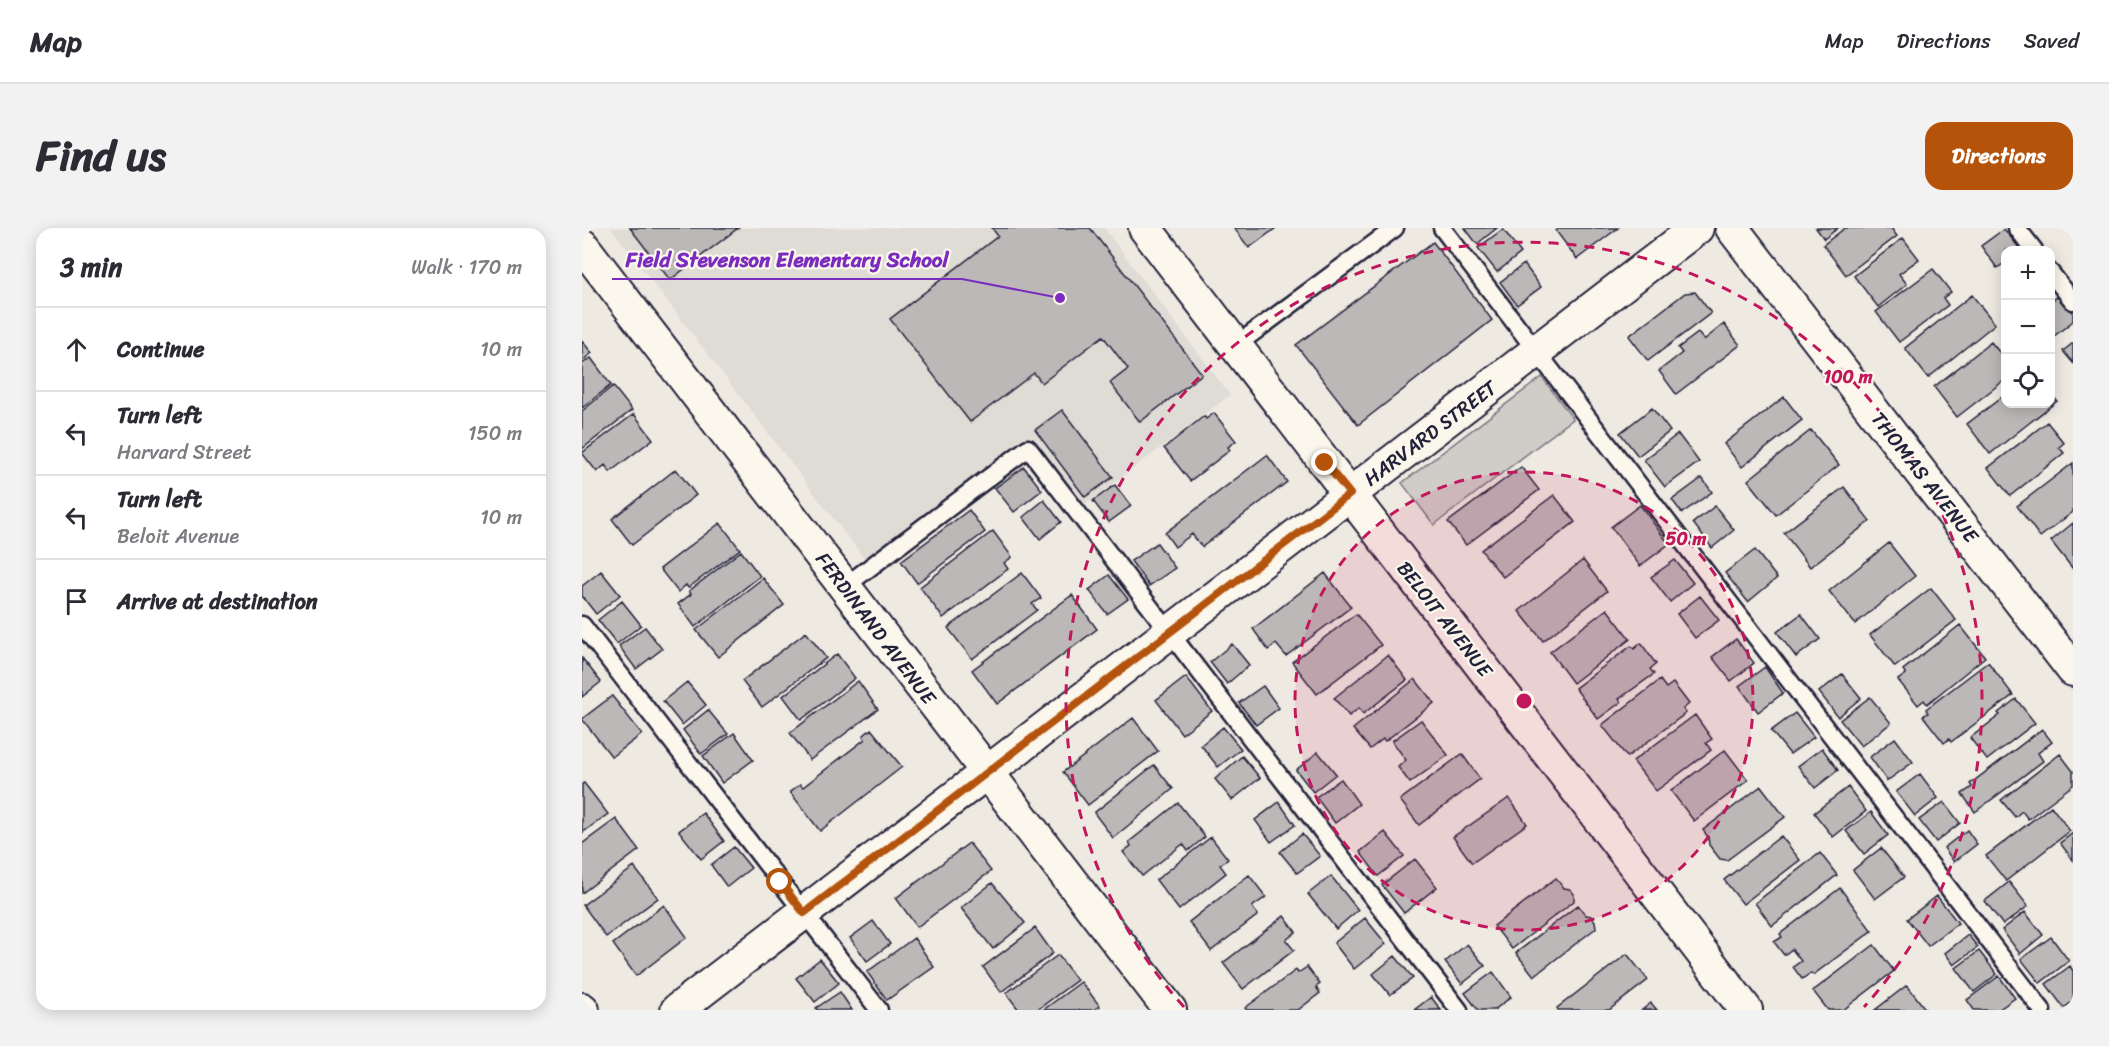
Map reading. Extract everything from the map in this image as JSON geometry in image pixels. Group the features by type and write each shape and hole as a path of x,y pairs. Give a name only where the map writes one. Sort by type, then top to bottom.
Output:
{"street":[{"name":"BELOIT AVENUE","path":"1145,228 1746,1010"},
{"name":"HARVARD STREET","path":"677,1010 1697,228"},
{"name":"THOMAS AVENUE","path":"1732,228 2073,670"},
{"name":"FERDINAND AVENUE","path":"582,245 1170,1010"}],"lane":[{"path":"1235,346 1395,228"},
{"path":"1442,228 2042,1010"},
{"path":"2017,228 2031,246"},
{"path":"2055,278 2073,301"},
{"path":"844,587 1028,448 1459,1010"},
{"path":"582,625 879,1010"}],"shaded area":[{"path":"611,228 1104,228 1230,395 1072,515 1025,455 873,570"},
{"path":"1542,377 1573,419 1434,525 1402,483"}],"building":[{"path":"630,228 738,228 670,280"},
{"path":"992,228 1090,228 1202,374 1140,422 1110,383 1128,369 1103,336 1042,383 1034,373 970,422 890,319 998,236"},
{"path":"1234,228 1276,228 1249,248"},
{"path":"1465,228 1497,228 1477,244"},
{"path":"1560,228 1618,228 1577,259 1556,231"},
{"path":"1816,228 1838,228 1824,239"},
{"path":"1845,228 1891,228 1897,236 1846,275 1823,245"},
{"path":"1503,229 1521,253 1497,272 1478,248"},
{"path":"2004,229 2018,246 2001,246 2001,265 1997,268 1981,246"},
{"path":"1903,238 1919,259 1899,274 1907,284 1878,307 1854,276"},
{"path":"1433,242 1492,320 1358,425 1296,345"},
{"path":"1524,264 1541,287 1517,305 1500,282"},
{"path":"1933,269 1951,292 1943,298 1948,305 1899,342 1876,312"},
{"path":"1695,292 1711,313 1648,361 1629,336 1685,293"},
{"path":"1972,295 1995,324 1928,378 1905,348"},
{"path":"2060,295 2073,312 2073,321 2055,335 2055,300"},
{"path":"1724,324 1740,345 1676,394 1659,371 1682,353 1678,348 1698,333 1704,340"},
{"path":"582,341 592,353 582,361"},
{"path":"1991,342 2001,352 2001,383 1957,417 1934,387"},
{"path":"2073,343 2073,363 2063,351"},
{"path":"591,358 611,385 582,408 582,364"},
{"path":"613,386 632,410 582,449 582,411"},
{"path":"1784,397 1802,420 1742,467 1724,444"},
{"path":"2001,398 2001,408 2048,408 1990,454 1967,424"},
{"path":"1652,408 1670,431 1638,456 1620,433"},
{"path":"1062,410 1113,477 1085,497 1035,430"},
{"path":"1214,413 1236,441 1228,447 1230,450 1190,481 1164,448 1204,416 1206,419"},
{"path":"634,414 653,439 610,472 605,465 597,472 582,453"},
{"path":"2047,422 2064,443 2059,447 2064,453 2010,496 1988,468"},
{"path":"1811,430 1839,465 1776,515 1748,480"},
{"path":"1678,434 1699,462 1665,487 1644,460"},
{"path":"1267,455 1287,482 1202,547 1192,534 1175,547 1165,533"},
{"path":"2073,463 2073,512 2040,537 2017,506"},
{"path":"1024,467 1042,490 1014,512 995,488"},
{"path":"1521,467 1539,490 1466,545 1448,522"},
{"path":"676,469 696,495 632,545 612,519"},
{"path":"1702,478 1712,492 1682,513 1672,500"},
{"path":"1115,485 1131,506 1109,522 1093,501"},
{"path":"1844,487 1870,521 1810,567 1784,533"},
{"path":"1554,495 1575,522 1503,577 1481,550"},
{"path":"1044,500 1061,522 1040,539 1023,517"},
{"path":"1640,505 1669,544 1640,566 1611,527"},
{"path":"1715,506 1734,530 1712,548 1693,523"},
{"path":"969,510 985,532 917,583 901,561"},
{"path":"720,523 740,549 688,588 686,585 678,592 660,569"},
{"path":"2073,523 2073,569 2051,541"},
{"path":"993,531 1012,557 1004,563 1008,569 943,618 920,587"},
{"path":"1157,543 1175,568 1149,586 1131,561"},
{"path":"1889,543 1915,576 1855,624 1829,591"},
{"path":"1755,550 1777,578 1748,602 1725,573"},
{"path":"741,551 760,576 695,627 678,604 691,594 689,591"},
{"path":"1583,560 1607,591 1543,641 1519,611"},
{"path":"1675,560 1693,583 1670,602 1651,577"},
{"path":"601,571 620,595 596,614 582,596 582,586"},
{"path":"1022,573 1041,598 1032,604 1037,610 972,659 948,628"},
{"path":"1325,573 1351,607 1286,656 1276,644 1268,650 1253,629"},
{"path":"1109,575 1128,599 1107,614 1089,590"},
{"path":"763,578 784,605 718,657 696,630"},
{"path":"1931,588 1956,620 1895,667 1870,635"},
{"path":"1072,595 1097,629 997,704 972,670"},
{"path":"1700,596 1719,620 1695,638 1677,614"},
{"path":"622,601 641,625 617,644 598,620"},
{"path":"1607,609 1630,639 1573,683 1550,652"},
{"path":"1356,614 1381,645 1317,694 1292,662"},
{"path":"1801,614 1820,639 1796,657 1777,632"},
{"path":"1960,625 1985,657 1927,704 1924,700 1918,705 1898,680 1906,674 1903,670"},
{"path":"645,627 662,649 636,669 619,646"},
{"path":"806,632 826,658 762,707 742,681"},
{"path":"1736,639 1754,663 1731,681 1712,657"},
{"path":"1641,643 1656,664 1650,669 1654,674 1619,699 1621,702 1598,719 1575,688 1631,646 1634,649"},
{"path":"1232,644 1249,665 1227,684 1210,662"},
{"path":"837,654 855,678 801,720 783,696"},
{"path":"1388,655 1407,680 1363,714 1359,708 1349,716 1334,698"},
{"path":"582,658 601,682 582,697"},
{"path":"1988,662 2013,695 1951,742 1949,739 1944,743 1923,716 1928,713 1926,709"},
{"path":"1765,667 1783,693 1758,712 1739,686"},
{"path":"1842,674 1861,698 1838,717 1819,692"},
{"path":"1186,677 1212,711 1182,734 1156,700"},
{"path":"1415,679 1434,703 1385,741 1383,739 1370,749 1353,729"},
{"path":"1660,680 1666,688 1673,683 1689,704 1683,709 1686,713 1627,757 1602,725"},
{"path":"858,681 878,709 810,760 790,733"},
{"path":"687,682 706,705 682,725 663,701"},
{"path":"1263,686 1279,708 1256,725 1239,703"},
{"path":"612,696 642,734 612,757 582,719"},
{"path":"1870,697 1891,723 1861,746 1840,720"},
{"path":"2016,699 2035,723 1987,760 1970,738 2000,715 1998,713"},
{"path":"708,710 728,734 701,754 683,730"},
{"path":"1795,713 1814,737 1790,754 1771,731"},
{"path":"1695,715 1712,739 1706,743 1711,750 1656,791 1633,761"},
{"path":"1133,718 1158,751 1088,805 1063,772"},
{"path":"1421,720 1448,755 1410,783 1398,767 1406,760 1392,741"},
{"path":"1223,727 1241,749 1218,767 1201,745"},
{"path":"871,729 902,767 820,831 790,792 800,784 803,787 865,739 863,736"},
{"path":"2042,729 2052,742 2038,753 2043,761 1975,812 1962,794 1972,787 1970,784"},
{"path":"734,733 753,760 722,783 703,756"},
{"path":"1895,738 1913,762 1887,781 1870,757"},
{"path":"1822,748 1838,770 1815,788 1798,766"},
{"path":"1725,750 1748,780 1694,821 1671,791"},
{"path":"1318,752 1336,774 1313,792 1296,770"},
{"path":"1462,754 1480,779 1419,825 1400,800"},
{"path":"2060,754 2073,771 2073,785 2028,819 2022,811 2015,817 2001,800"},
{"path":"1242,756 1260,778 1232,800 1215,779"},
{"path":"1154,765 1173,789 1113,838 1094,813"},
{"path":"1920,774 1938,798 1915,816 1896,792"},
{"path":"1341,779 1359,804 1335,823 1316,797"},
{"path":"584,783 608,814 582,833 582,784"},
{"path":"1761,786 1785,817 1727,860 1720,859 1709,845 1708,837 1703,830"},
{"path":"1848,787 1866,811 1833,837 1814,813"},
{"path":"1509,798 1527,824 1472,863 1453,837"},
{"path":"1279,802 1295,825 1271,842 1255,820"},
{"path":"1944,802 1960,823 1936,842 1919,820"},
{"path":"1178,803 1205,837 1188,851 1183,844 1142,876 1123,852 1131,846 1129,842"},
{"path":"2051,806 2070,831 2006,881 1986,856"},
{"path":"1871,812 1888,835 1864,854 1846,831"},
{"path":"703,813 724,841 701,859 679,831"},
{"path":"616,819 639,850 582,893 582,844"},
{"path":"1967,830 1977,844 1954,862 1944,848"},
{"path":"1385,832 1404,856 1378,876 1360,852"},
{"path":"2073,833 2073,860 2060,843"},
{"path":"1302,834 1320,856 1297,873 1280,852"},
{"path":"1781,836 1800,860 1743,904 1724,880"},
{"path":"1211,837 1228,859 1220,865 1226,873 1179,910 1156,880"},
{"path":"969,843 991,871 917,927 896,898"},
{"path":"734,847 751,868 727,887 711,865"},
{"path":"1881,848 1904,877 1875,899 1853,870"},
{"path":"1820,853 1837,875 1772,926 1755,903"},
{"path":"1415,859 1437,887 1404,913 1382,885"},
{"path":"634,867 658,898 606,937 583,905"},
{"path":"1249,875 1266,897 1252,907 1258,915 1211,951 1189,922"},
{"path":"1331,876 1358,910 1336,929 1308,894"},
{"path":"1556,878 1564,888 1570,889 1574,894 1574,901 1512,949 1494,926"},
{"path":"2009,882 2028,906 2003,925 1985,901"},
{"path":"992,883 1025,923 993,949 961,908"},
{"path":"1840,888 1872,931 1813,975 1811,973 1802,979 1793,967 1801,961 1792,949 1784,955 1774,942 1782,937 1780,934"},
{"path":"1937,896 1958,923 1928,946 1907,919"},
{"path":"664,905 687,937 636,976 613,944"},
{"path":"1578,905 1595,921 1596,928 1534,976 1516,953"},
{"path":"2025,912 2043,935 2020,954 2002,930"},
{"path":"1284,916 1296,932 1286,940 1294,950 1243,989 1223,963"},
{"path":"1365,918 1386,944 1354,969 1334,943"},
{"path":"873,921 890,944 867,961 850,938"},
{"path":"1035,928 1053,953 1001,992 983,967"},
{"path":"1968,935 1978,947 1954,965 1945,953"},
{"path":"2051,937 2069,961 2040,983 2021,959"},
{"path":"914,938 934,967 887,1000 867,972"},
{"path":"1467,944 1485,966 1462,984 1445,962"},
{"path":"1874,945 1894,971 1843,1010 1828,1010 1813,991"},
{"path":"1979,951 1997,974 1974,992 1956,968"},
{"path":"1627,954 1648,980 1609,1010 1558,1010 1557,1008"},
{"path":"1058,955 1077,980 1037,1010 1019,1010 1006,993"},
{"path":"1395,956 1413,978 1390,995 1373,974"},
{"path":"820,959 839,983 815,1002 796,978"},
{"path":"2070,966 2073,971 2073,1001 2064,1008 2046,984"},
{"path":"1307,967 1320,984 1316,987 1320,993 1298,1010 1247,1010 1245,1008 1296,970 1298,973"},
{"path":"1493,972 1511,997 1494,1010 1478,1010 1465,993"},
{"path":"1999,976 2015,998 1998,1010 1974,1010 1967,1000"},
{"path":"1081,982 1100,1006 1094,1010 1043,1010"},
{"path":"1907,985 1926,1010 1875,1010"},
{"path":"840,992 852,1010 817,1010 816,1008"},
{"path":"1431,997 1441,1010 1414,1010"},
{"path":"1651,1003 1657,1010 1642,1010"}],"place":[{"name":"Field Stevenson Elementary School","path":"1060,298"}],"route":[{"path":"780,882 804,913 1350,494 1325,463"}]}
